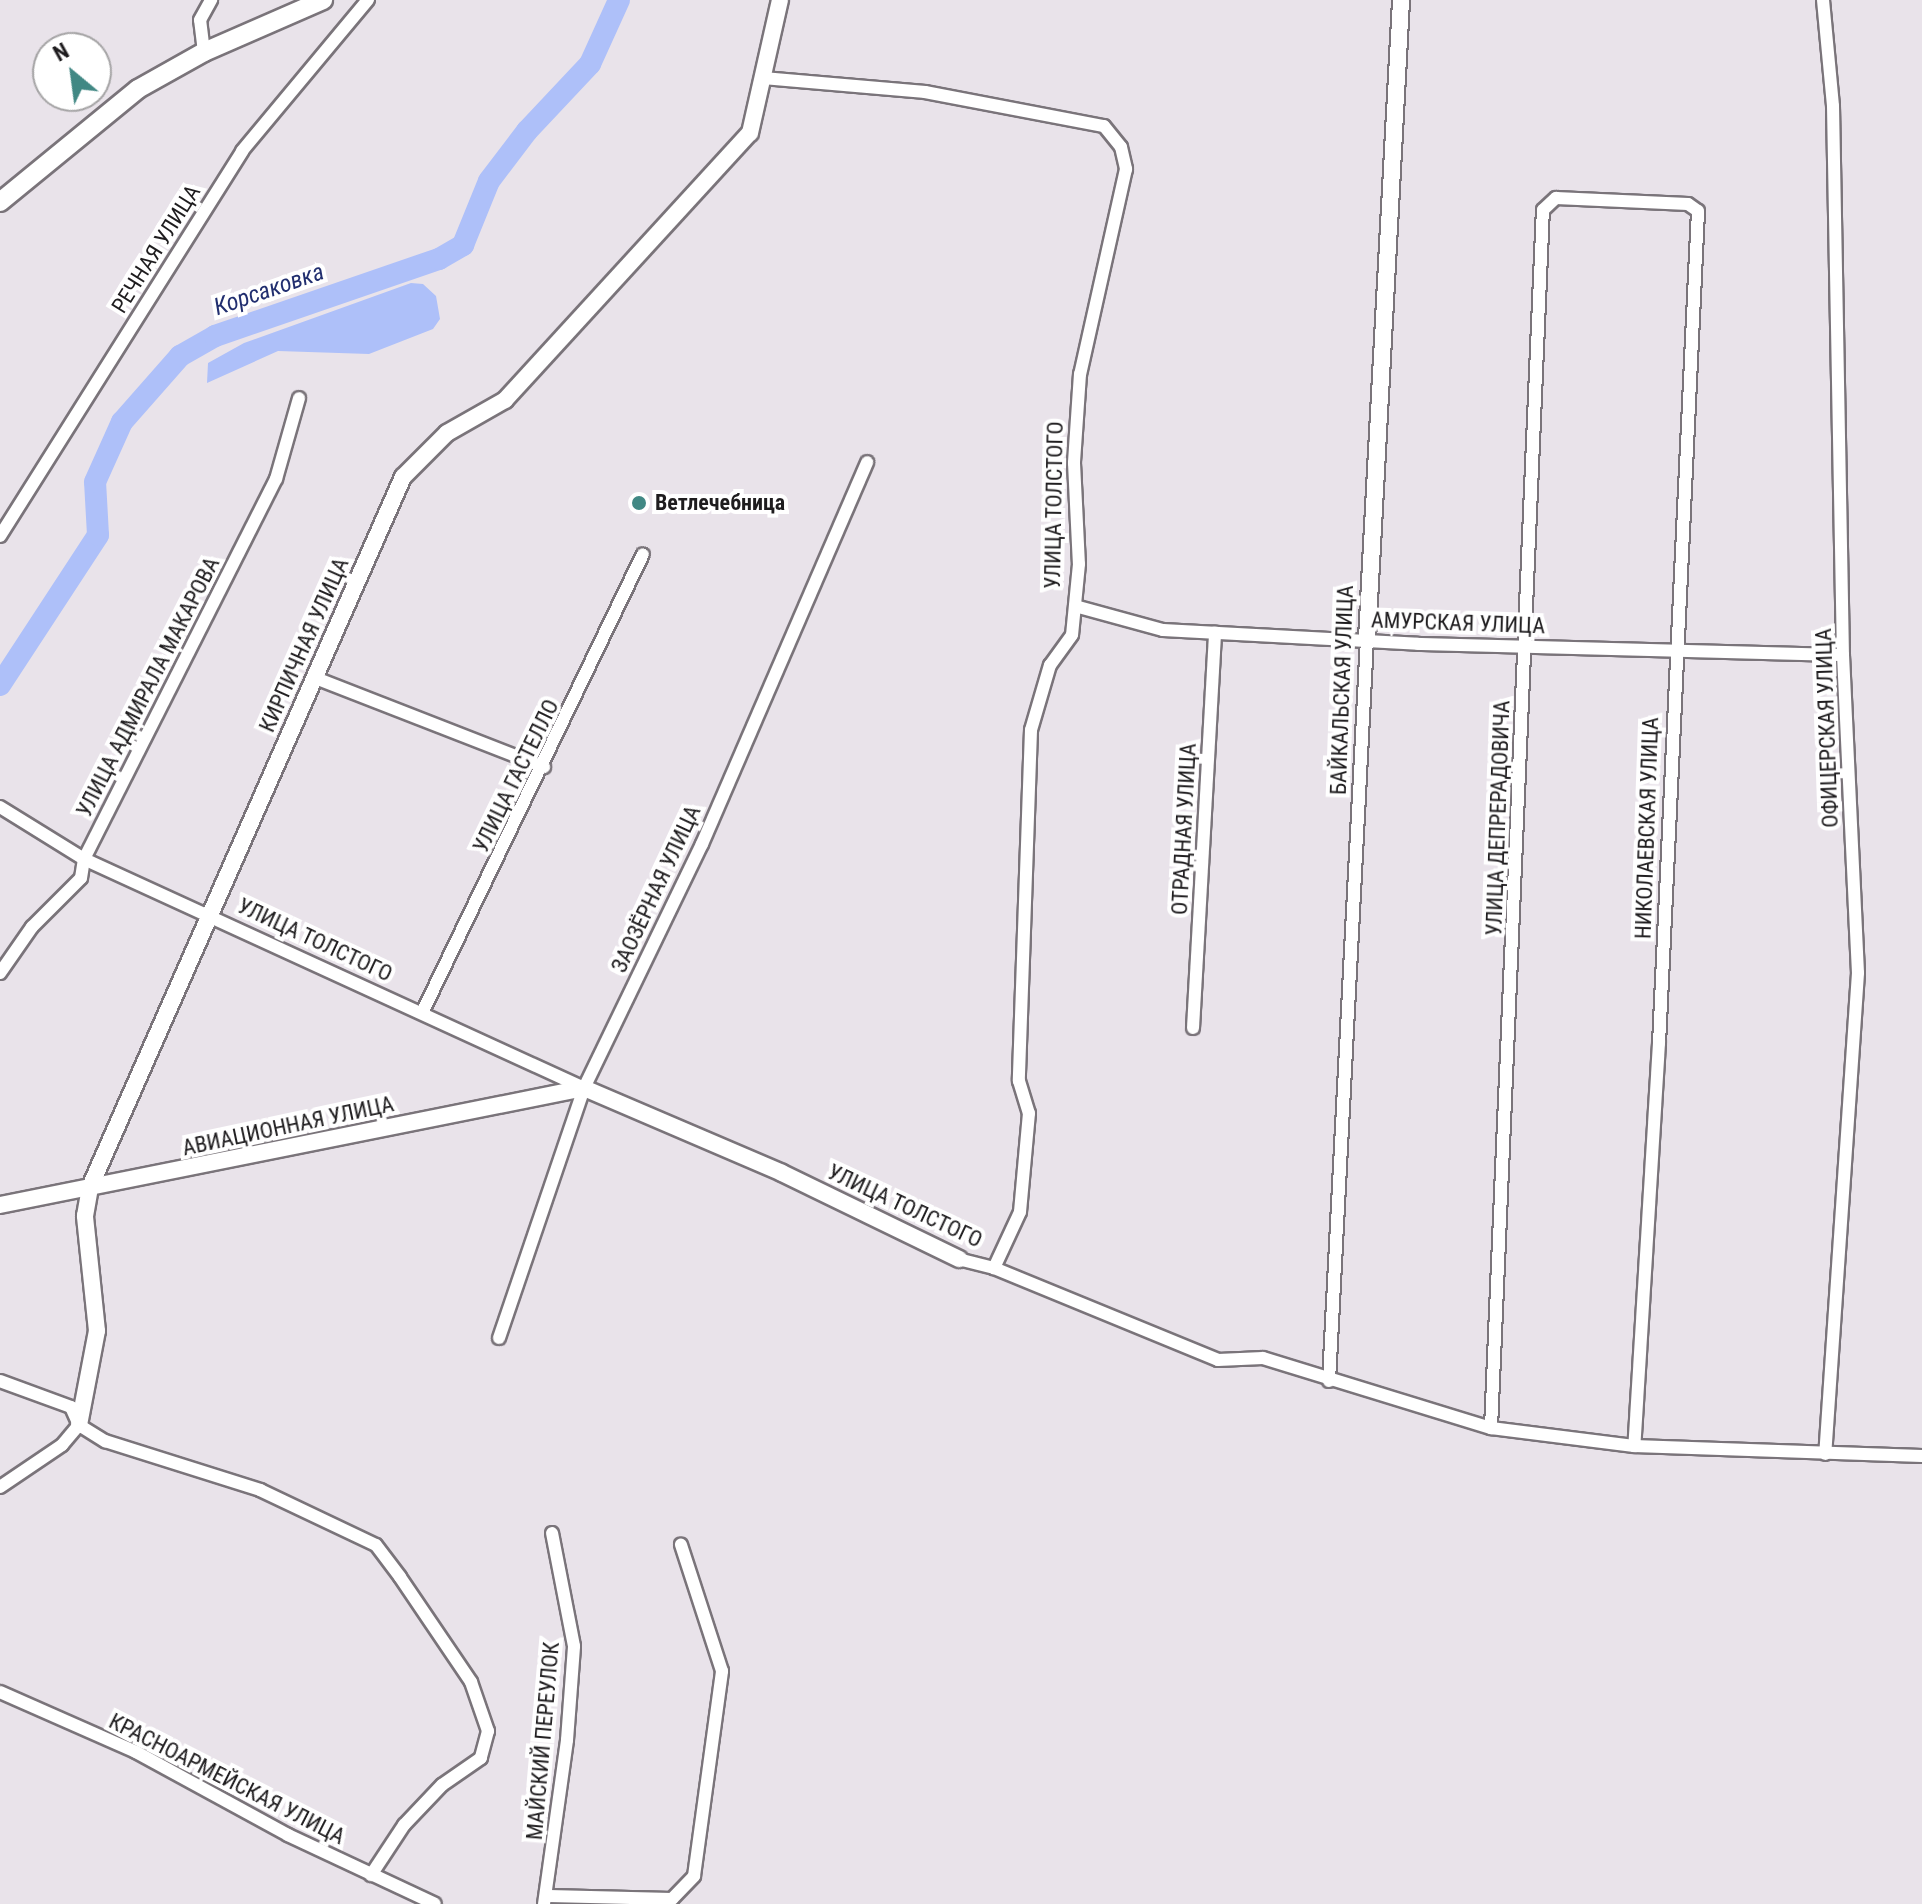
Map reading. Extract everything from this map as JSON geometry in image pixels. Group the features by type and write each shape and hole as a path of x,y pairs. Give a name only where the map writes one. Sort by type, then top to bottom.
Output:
{"main road":[{"path":"0,202 138,89 204,52 323,0"}],"street":[{"path":"204,52 200,20 211,0"},
{"name":"РЕЧНАЯ УЛИЦА","path":"0,536 242,151 368,0"},
{"name":"КИРПИЧНАЯ УЛИЦА","path":"79,1425 97,1331 85,1216 90,1187 403,477 447,433 505,400 659,236 750,133 780,0"},
{"name":"БАЙКАЛЬСКАЯ УЛИЦА","path":"1329,1381 1401,0"},
{"name":"ОФИЦЕРСКАЯ УЛИЦА","path":"1823,0 1833,106 1843,655 1857,1024 1825,1454"},
{"name":"УЛИЦА ТОЛСТОГО","path":"0,807 84,859 584,1088 782,1173 959,1259 994,1268 1020,1212 1029,1113 1019,1081 1031,730 1050,665 1072,635 1079,564 1074,463 1080,374 1126,169 1121,147 1104,126 925,92 763,78"},
{"name":"УЛИЦА ДЕПРЕРАДОВИЧА","path":"1491,1428 1543,210 1556,198 1688,204 1698,211"},
{"name":"НИКОЛАЕВСКАЯ УЛИЦА","path":"1634,1446 1659,1043 1674,652 1698,211"},
{"name":"УЛИЦА АДМИРАЛА МАКАРОВА","path":"0,973 32,927 81,878 84,859 276,479 299,398"},
{"name":"ЗАОЗЁРНАЯ УЛИЦА","path":"499,1338 584,1088 702,844 867,462"},
{"name":"УЛИЦА ГАСТЕЛЛО","path":"422,1013 544,767 643,554"},
{"name":"АМУРСКАЯ УЛИЦА","path":"1075,606 1163,630 1674,652 1843,655"},
{"name":"ОТРАДНАЯ УЛИЦА","path":"1193,1028 1215,633"},
{"path":"313,677 544,767"},
{"name":"АВИАЦИОННАЯ УЛИЦА","path":"0,1205 584,1088"},
{"path":"994,1268 1218,1360 1263,1358 1329,1381 1491,1428 1634,1446 1922,1456"},
{"path":"0,1381 71,1407 79,1425 105,1441 260,1490 376,1545 455,1655 488,1731 481,1758 442,1785 404,1825 371,1875"},
{"path":"0,1487 62,1445 79,1425"},
{"name":"МАЙСКИЙ ПЕРЕУЛОК","path":"546,1900 574,1646 552,1533"},
{"path":"546,1900 672,1899 694,1876 722,1671 681,1545"},
{"name":"КРАСНОАРМЕЙСКАЯ УЛИЦА","path":"0,1692 136,1752 371,1875 435,1904"}],"water":[{"path":"411,283 423,284 436,296 440,319 433,329 369,354 278,351 207,383 208,363 244,343"}],"waterway":[{"name":"Корсаковка","path":"0,685 98,535 95,482 122,422 180,356 215,336 439,259 463,245 489,181 527,131 590,64 619,0"}],"place":[{"name":"Ветлечебница","path":"639,503"}]}
